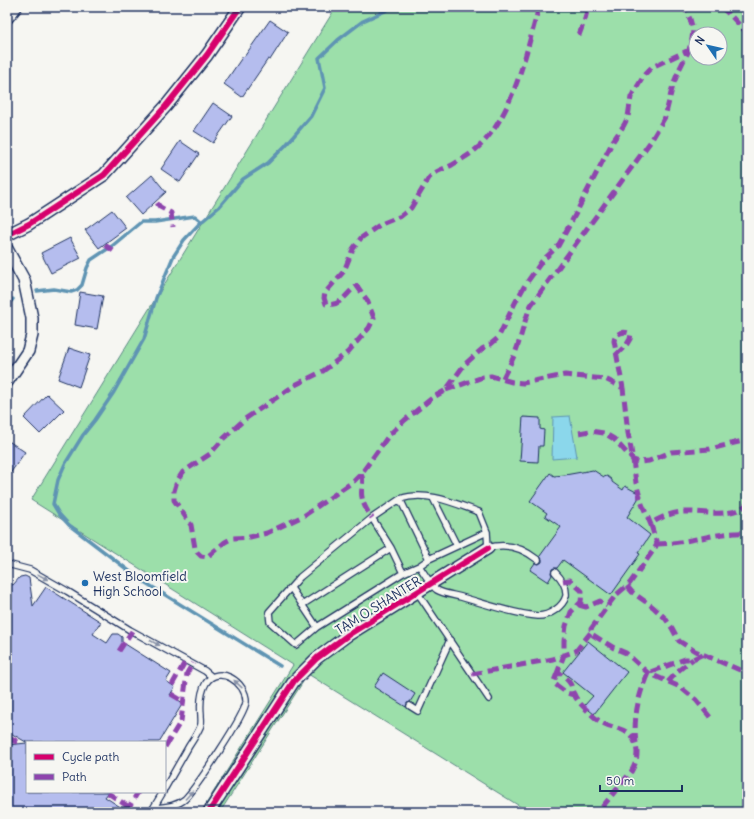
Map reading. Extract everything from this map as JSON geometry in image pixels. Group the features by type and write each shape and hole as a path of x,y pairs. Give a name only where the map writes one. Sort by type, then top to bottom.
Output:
{"street":[{"path":"7,18 16,7"},
{"path":"7,235 29,224 104,175 166,106 207,55 240,7"},
{"path":"7,249 24,280 32,318 32,335 28,351 7,382"},
{"name":"TAM O SHANTER","path":"209,812 294,681 317,658 348,635 488,548"}],"lane":[{"path":"487,532 429,559 403,574 317,627 296,645 270,622 269,612 300,577 372,518 400,499 410,496 444,499 479,512 487,532 488,548 502,545 515,547 530,554 538,560"},
{"path":"433,498 457,546"},
{"path":"400,499 429,559"},
{"path":"372,518 391,548 403,574"},
{"path":"302,605 391,548"},
{"path":"7,564 30,570 130,630 199,667 212,677"},
{"path":"419,566 436,590 538,616 556,610 564,602 566,591 562,581 554,572"},
{"path":"290,588 317,627"},
{"path":"418,592 489,699"},
{"path":"410,706 418,711 450,640"},
{"path":"152,810 170,806 184,800 197,785 241,716 246,702 244,691 238,682 227,676 217,676 212,677 206,683 200,696 201,726 166,786"},
{"path":"152,810 161,793"}],"green space":[{"path":"336,7 747,7 747,812 529,812 308,674 220,812 201,812 293,665 31,500"}],"water":[{"path":"570,416 577,457 552,459 553,417"}],"building":[{"path":"270,20 288,32 270,60 268,59 242,97 224,84"},
{"path":"213,103 232,116 213,143 194,131"},
{"path":"180,141 199,154 180,182 161,169"},
{"path":"152,175 166,192 141,215 126,198"},
{"path":"112,210 126,228 99,248 85,230"},
{"path":"70,238 81,258 51,273 41,253"},
{"path":"80,292 103,296 97,329 75,325"},
{"path":"69,348 90,355 79,387 58,379"},
{"path":"47,394 64,410 40,434 24,418"},
{"path":"523,417 540,418 540,429 544,430 543,446 539,446 538,462 520,461"},
{"path":"7,440 25,452 7,478"},
{"path":"593,470 604,477 607,476 612,480 612,482 623,490 625,486 638,493 638,499 627,517 650,535 638,553 640,554 611,595 563,560 557,568 552,569 552,575 548,582 530,570 535,563 539,564 542,562 540,556 561,527 545,516 547,513 530,501 550,473 554,476"},
{"path":"25,576 29,578 33,606 46,587 101,622 93,634 107,643 113,634 118,634 122,637 122,642 171,673 166,681 175,687 170,695 183,703 160,741 26,742 7,731 7,582 13,585 20,577"},
{"path":"588,641 627,672 594,714 584,706 593,696 563,672"},
{"path":"383,673 415,694 410,702 407,703 406,707 374,687"},
{"path":"26,743 26,793 108,793 105,797 128,812 7,812 7,745"}],"waterway":[{"path":"280,666 141,580 69,525 59,514 53,504 58,480 65,464 83,435 114,392 144,339 156,298 173,257 184,240 199,224 219,207 243,179 268,163 311,116 325,88 319,58 338,40 363,21 394,7"},
{"path":"37,291 54,289 71,292 77,290 82,285 91,260 112,246 141,222 155,222 195,216 202,222"},
{"path":"7,306 13,299"}],"marked path":[{"path":"539,7 523,64 509,103 488,137 470,154 433,174 411,208 401,216 381,224 361,238 353,249 344,271 325,293 324,298 326,304 336,304 357,286 367,300 374,318 369,328 348,352 323,371 295,385 245,419 223,439 210,454 183,472 177,481 174,491 174,500 191,525 195,548 201,556 207,557 225,542 233,538 250,537 267,533 305,515 354,481 361,474 389,435 432,398 446,390 464,365 482,349 498,338 525,285 542,261 558,246 613,141 624,125 628,117 631,97 645,74 652,67 688,50"},
{"path":"579,35 588,7"},
{"path":"503,378 519,343 531,305 651,141 665,117 673,85 689,50 692,39 693,30 690,19 684,7"},
{"path":"721,7 747,33"},
{"path":"157,203 160,207 171,213 173,227"},
{"path":"105,245 115,252"},
{"path":"616,355 627,344 631,334 626,332 620,333 616,336 614,341 623,388"},
{"path":"446,390 483,377 491,376 512,382 523,383 565,375 605,379 623,388 636,483 642,504 651,525"},
{"path":"579,433 590,431 604,433 614,439 633,460 640,462 649,461 671,452 710,449 747,440"},
{"path":"747,473 747,488"},
{"path":"361,474 363,480 363,500 372,518"},
{"path":"710,717 696,700 680,687 648,673 626,653 614,648 593,635 591,629 616,595 630,583 655,548 657,544 651,525 654,522 667,515 679,512 726,513 741,509 747,504"},
{"path":"657,544 680,542 725,534 747,533"},
{"path":"563,581 570,580 582,591 581,602 571,612 566,626 564,655 558,671 570,683 577,700 582,705 603,723 627,732 634,740 636,745 637,758 631,772 598,812"},
{"path":"627,586 632,592 653,607 665,618 679,641 695,651 747,673"},
{"path":"579,605 586,607 600,601 607,606"},
{"path":"119,651 132,631"},
{"path":"472,674 553,659 576,651 591,632"},
{"path":"636,743 635,725 637,708 641,690 648,673 685,659 693,659 703,654"},
{"path":"668,682 679,670 693,659"},
{"path":"172,685 186,660"},
{"path":"166,745 181,721 187,673 193,663"},
{"path":"558,671 554,681 555,684 567,693 574,695"},
{"path":"171,694 183,701"},
{"path":"7,736 19,742 7,740"},
{"path":"108,793 129,807"},
{"path":"130,812 129,807 137,793"}],"cycle path":[{"path":"7,235 29,224 104,175 166,106 207,55 240,7"},
{"path":"209,812 294,681 317,658 348,635 488,548"}],"place":[{"name":"West Bloomfield High School","path":"85,583"}]}
